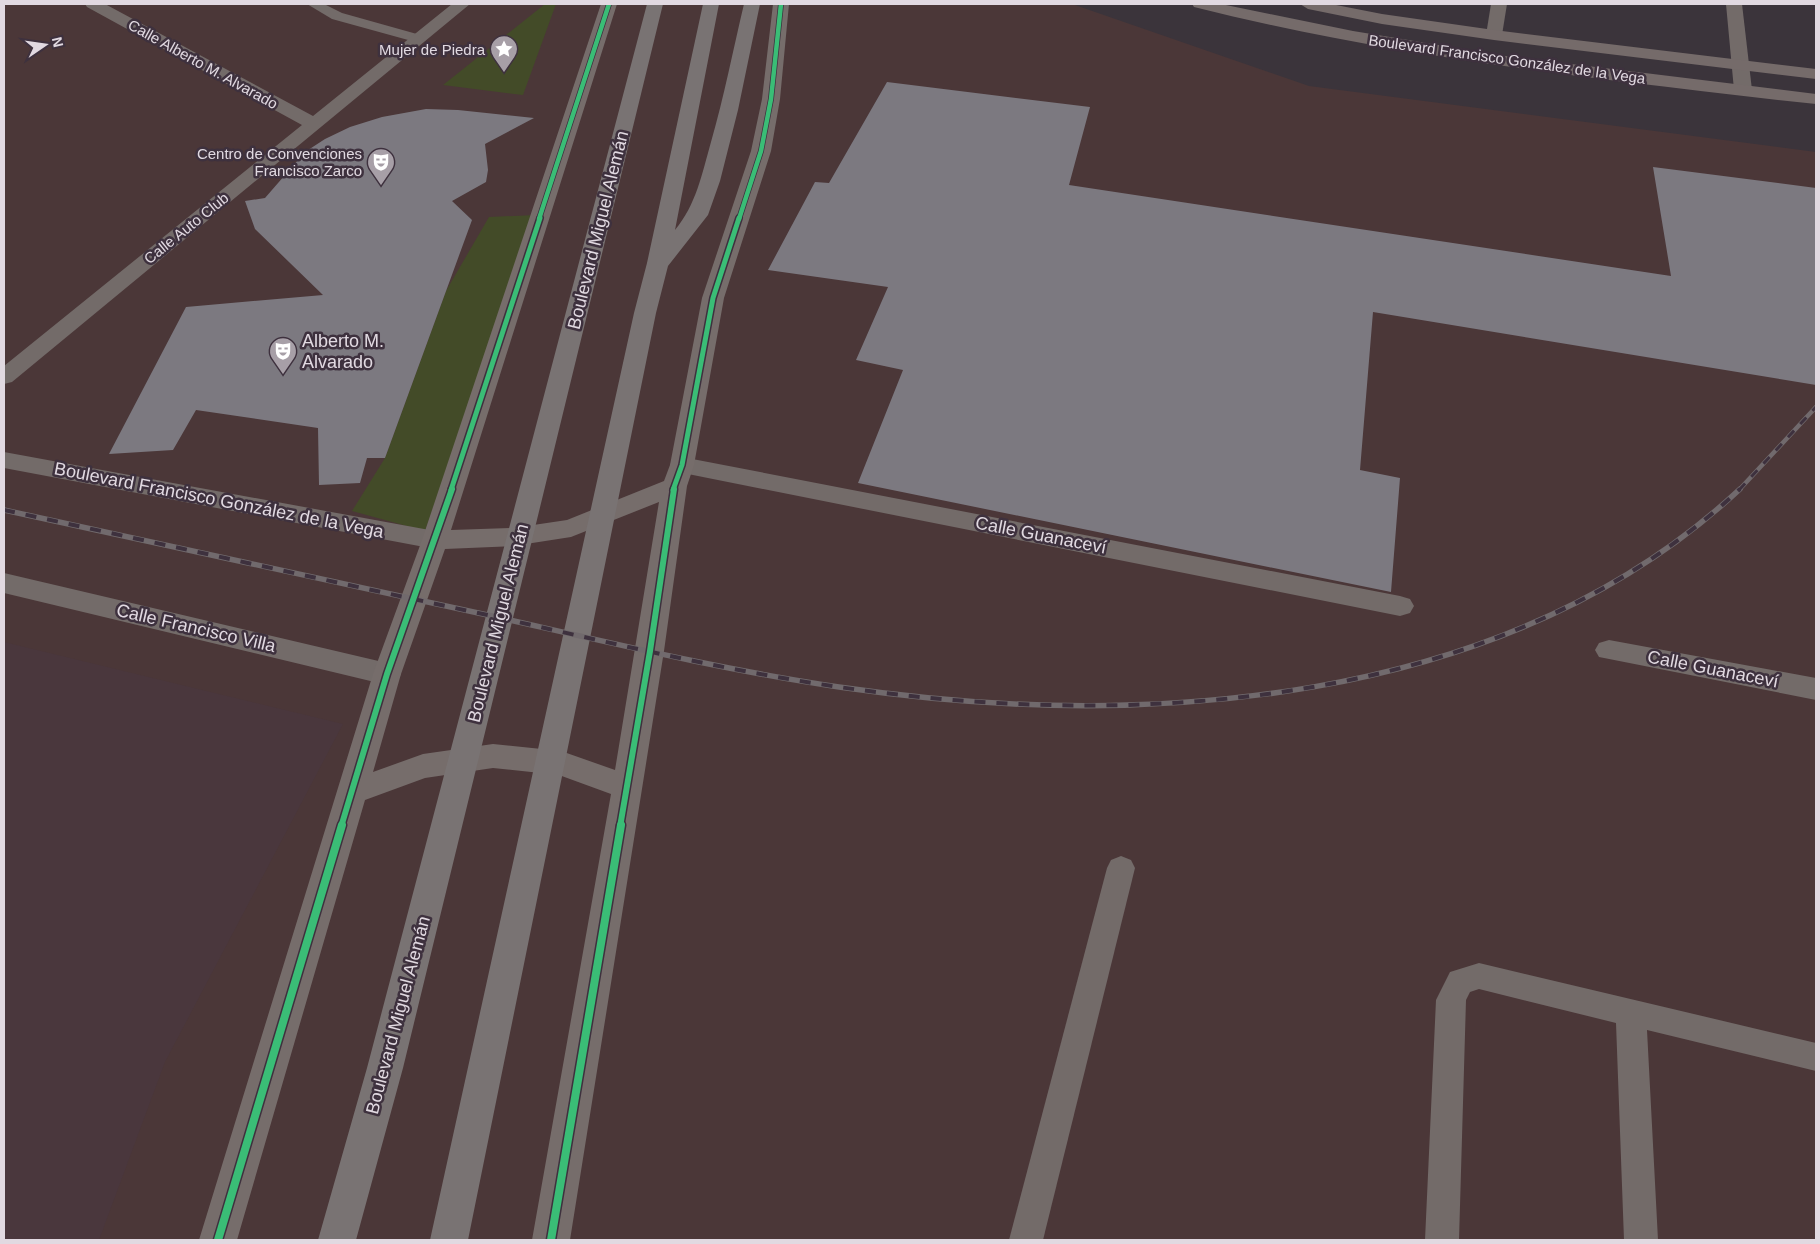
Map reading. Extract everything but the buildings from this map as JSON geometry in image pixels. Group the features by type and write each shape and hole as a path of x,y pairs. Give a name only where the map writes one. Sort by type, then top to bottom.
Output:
{"highway":[{"name":"Boulevard Miguel Alemán","path":"337,1240 388,1058 655,4"},
{"path":"449,1240 643,323 658,263 711,4"},
{"path":"658,263 698,214 710,181 729,110 750,11"}],"main road":[{"name":"Boulevard Francisco González de la Vega","path":"1200,4 1362,39 1465,56 1816,100"},
{"name":"Boulevard Francisco González de la Vega","path":"1308,4 1373,17 1494,35 1816,74"}],"street":[{"name":"Calle Alberto M. Alvarado","path":"93,4 313,124"},
{"name":"Calle Auto Club","path":"4,378 462,4"},
{"path":"218,1240 387,674 435,540 609,4"},
{"path":"552,1240 678,475 713,298 761,151 772,99 781,4"},
{"path":"1494,35 1499,4"},
{"path":"1734,4 1743,90"},
{"name":"Boulevard Francisco González de la Vega","path":"4,460 435,540"},
{"path":"435,540 513,538 571,528 678,475"},
{"name":"Calle Guanaceví","path":"678,475 1400,606"},
{"name":"Calle Francisco Villa","path":"4,583 387,674"},
{"name":"Calle Guanaceví","path":"1609,650 1816,689"},
{"path":"353,792 423,766 494,756 560,763 627,787"}],"lane":[{"path":"314,4 338,16 419,38"},
{"path":"338,16 356,4"},
{"path":"1026,1240 1121,868"},
{"path":"1442,1240 1451,1000 1460,981 1479,976 1816,1056"},
{"path":"1630,1012 1641,1240"}],"shaded area":[{"path":"4,4 1072,4 1309,86 1816,152 1816,1240 4,1240"},
{"path":"4,642 343,724 165,1062 99,1240 4,1240"}],"green space":[{"path":"545,4 556,4 523,95 443,85"},
{"path":"536,215 425,531 352,511 385,458 446,291 489,217"}],"railway":[{"path":"1740,489 1816,407"},
{"path":"4,510 665,655 795,680 955,700 1075,705 1195,701 1315,687 1432,659 1543,619 1646,562 1740,489"}],"cycle path":[{"path":"218,1240 387,674 435,540 609,4"},
{"path":"551,1240 650,651 674,486 682,465 713,298 761,151 771,99 781,4"}],"place":[{"name":"Mujer de Piedra","path":"504,73"},
{"name":"Centro de Convenciones Francisco Zarco","path":"381,186"},
{"name":"Alberto M. Alvarado","path":"283,375"}]}
